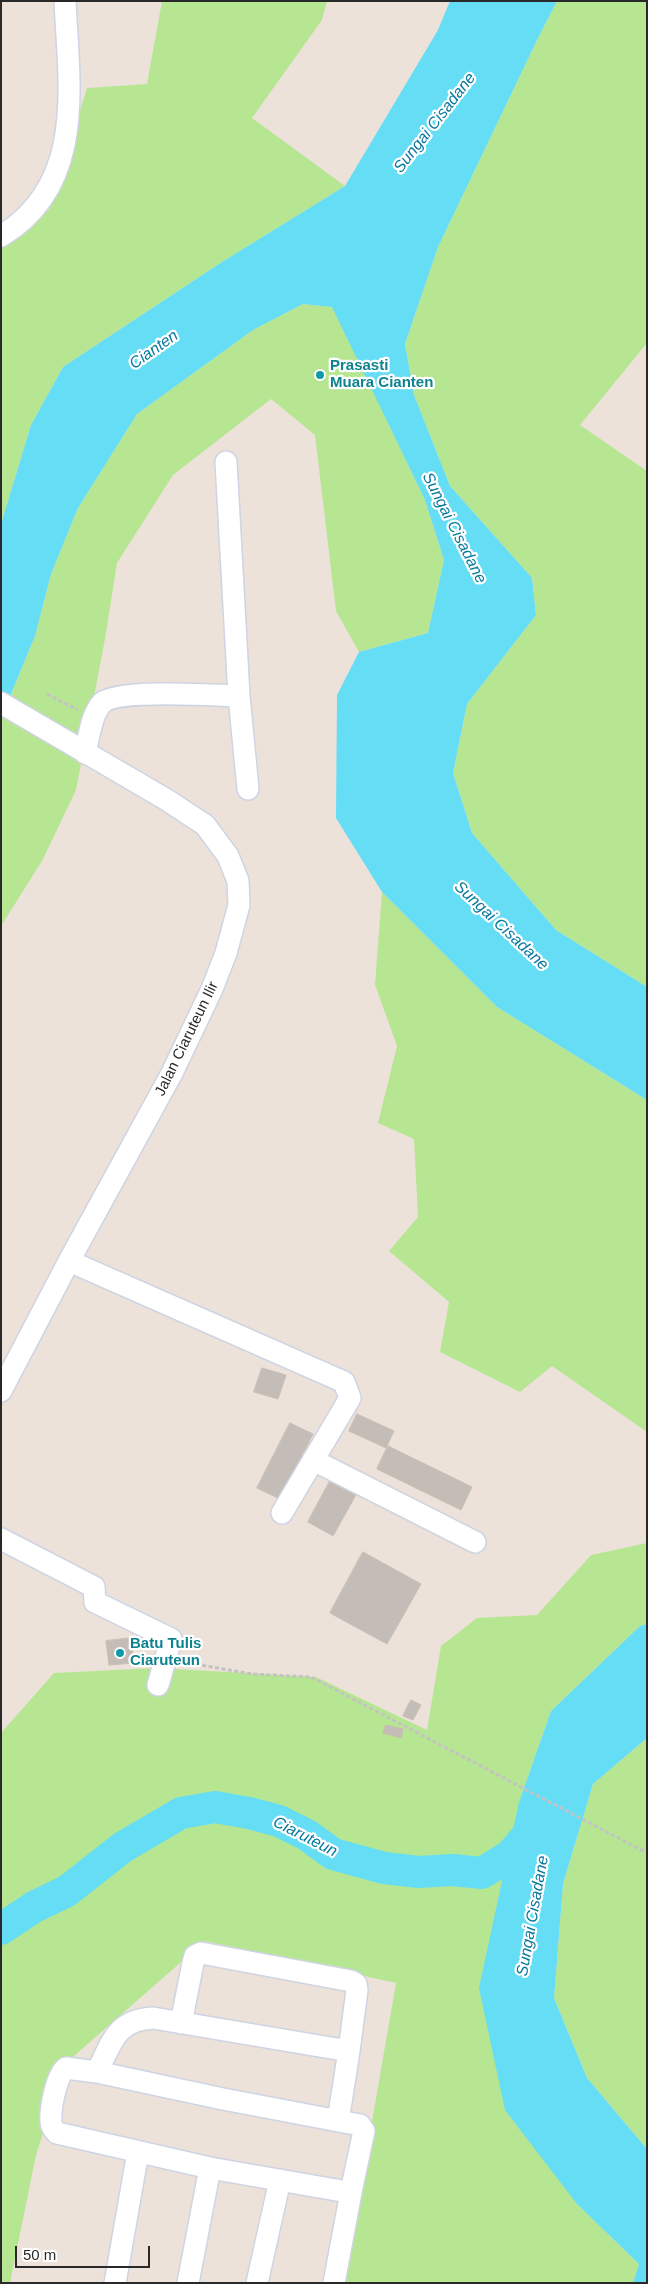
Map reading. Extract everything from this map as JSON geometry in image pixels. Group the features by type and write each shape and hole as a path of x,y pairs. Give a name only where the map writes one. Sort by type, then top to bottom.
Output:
{"street":[{"path":"1,236 15,228 36,207 52,186 61,163 70,104 65,1"},
{"path":"226,462 238,696 248,790"},
{"path":"86,753 94,719 104,702 112,698 153,694 238,696"},
{"name":"Jalan Ciaruteun Ilir","path":"1,703 167,800 205,825 228,856 238,880 239,905 226,953 212,989 172,1073 69,1261 1,1391"},
{"path":"69,1261 344,1382 350,1398 282,1513"},
{"path":"313,1460 475,1542"},
{"path":"1,1539 94,1587 95,1602 171,1639 158,1685"},
{"path":"181,2023 193,1963 195,1956 201,1953 351,1981 356,1984 357,1990 338,2122"},
{"path":"97,2072 114,2038 124,2026 138,2019 153,2018 349,2050"},
{"path":"334,2283 364,2131 360,2125 223,2100 97,2072 66,2068 60,2073 57,2080 51,2122 57,2133 76,2139 210,2168 342,2191 348,2191 352,2187"},
{"path":"115,2283 138,2152"},
{"path":"188,2283 210,2168"},
{"path":"257,2283 280,2180"}],"path":[{"path":"47,694 94,719"},
{"path":"165,1658 252,1674 311,1677 647,1853"}],"green space":[{"path":"162,1 327,1 322,20 252,118 345,186 222,262 63,367 31,425 1,524 1,248 49,210 87,88 147,84"},
{"path":"557,1 647,1 647,343 580,425 647,471 647,987 556,930 472,833 453,773 467,704 536,615 532,578 450,486 414,395 405,344 438,247"},
{"path":"303,304 333,307 425,500 444,560 428,633 359,652 336,611 315,435 271,399 173,475 117,563 105,639 76,790 42,861 1,926 1,718 35,636 51,574 78,508 137,414 253,330"},
{"path":"382,892 497,1007 647,1100 647,1432 552,1366 520,1392 440,1352 449,1302 389,1251 418,1217 414,1139 378,1123 397,1046 375,985"},
{"path":"647,1543 647,1624 640,1626 551,1711 519,1802 577,2204 639,2264 633,2283 344,2283 396,1983 205,1941 66,2063 36,2155 10,2283 1,2283 1,1733 54,1673 156,1668 316,1677 427,1730 441,1646 477,1618 537,1615 591,1555"},
{"path":"647,1738 647,2149 587,2078 554,1998 563,1884 593,1784"}],"water":[{"path":"450,1 557,1 438,247 405,344 414,395 450,486 532,578 536,615 467,704 453,773 472,833 556,930 647,987 647,1100 497,1007 382,892 336,818 337,695 359,652 428,633 444,560 425,500 332,307 303,304 253,330 137,414 78,508 51,574 35,636 1,718 1,524 31,425 63,367 222,262 345,186 438,30"},
{"name":"Sungai Cisadane","path":"647,1624 647,1738 593,1784 563,1884 554,1998 587,2078 647,2149 647,2283 633,2283 639,2264 577,2204 505,2110 479,1988 519,1802 551,1711 640,1626"}],"building":[{"path":"262,1368 286,1375 278,1399 254,1392"},
{"path":"357,1414 394,1431 386,1448 349,1431"},
{"path":"290,1423 313,1434 280,1499 257,1488"},
{"path":"388,1446 472,1487 461,1510 377,1469"},
{"path":"331,1479 357,1493 333,1536 308,1522"},
{"path":"363,1552 421,1584 387,1644 330,1613"},
{"path":"131,1638 134,1663 109,1665 106,1641"},
{"path":"411,1700 421,1705 413,1720 403,1716"},
{"path":"386,1725 403,1729 401,1738 383,1733"}],"waterway":[{"name":"Ciaruteun","path":"1,1929 34,1907 67,1891 123,1847 181,1813 215,1807 249,1813 279,1821 307,1835 333,1854 384,1868 419,1872 452,1870 482,1873 511,1855 536,1825"}],"place":[{"name":"Prasasti Muara Cianten","path":"320,375"},
{"name":"Batu Tulis Ciaruteun","path":"120,1653"}],"water label":[{"name":"Cianten","path":"154,350"}]}
